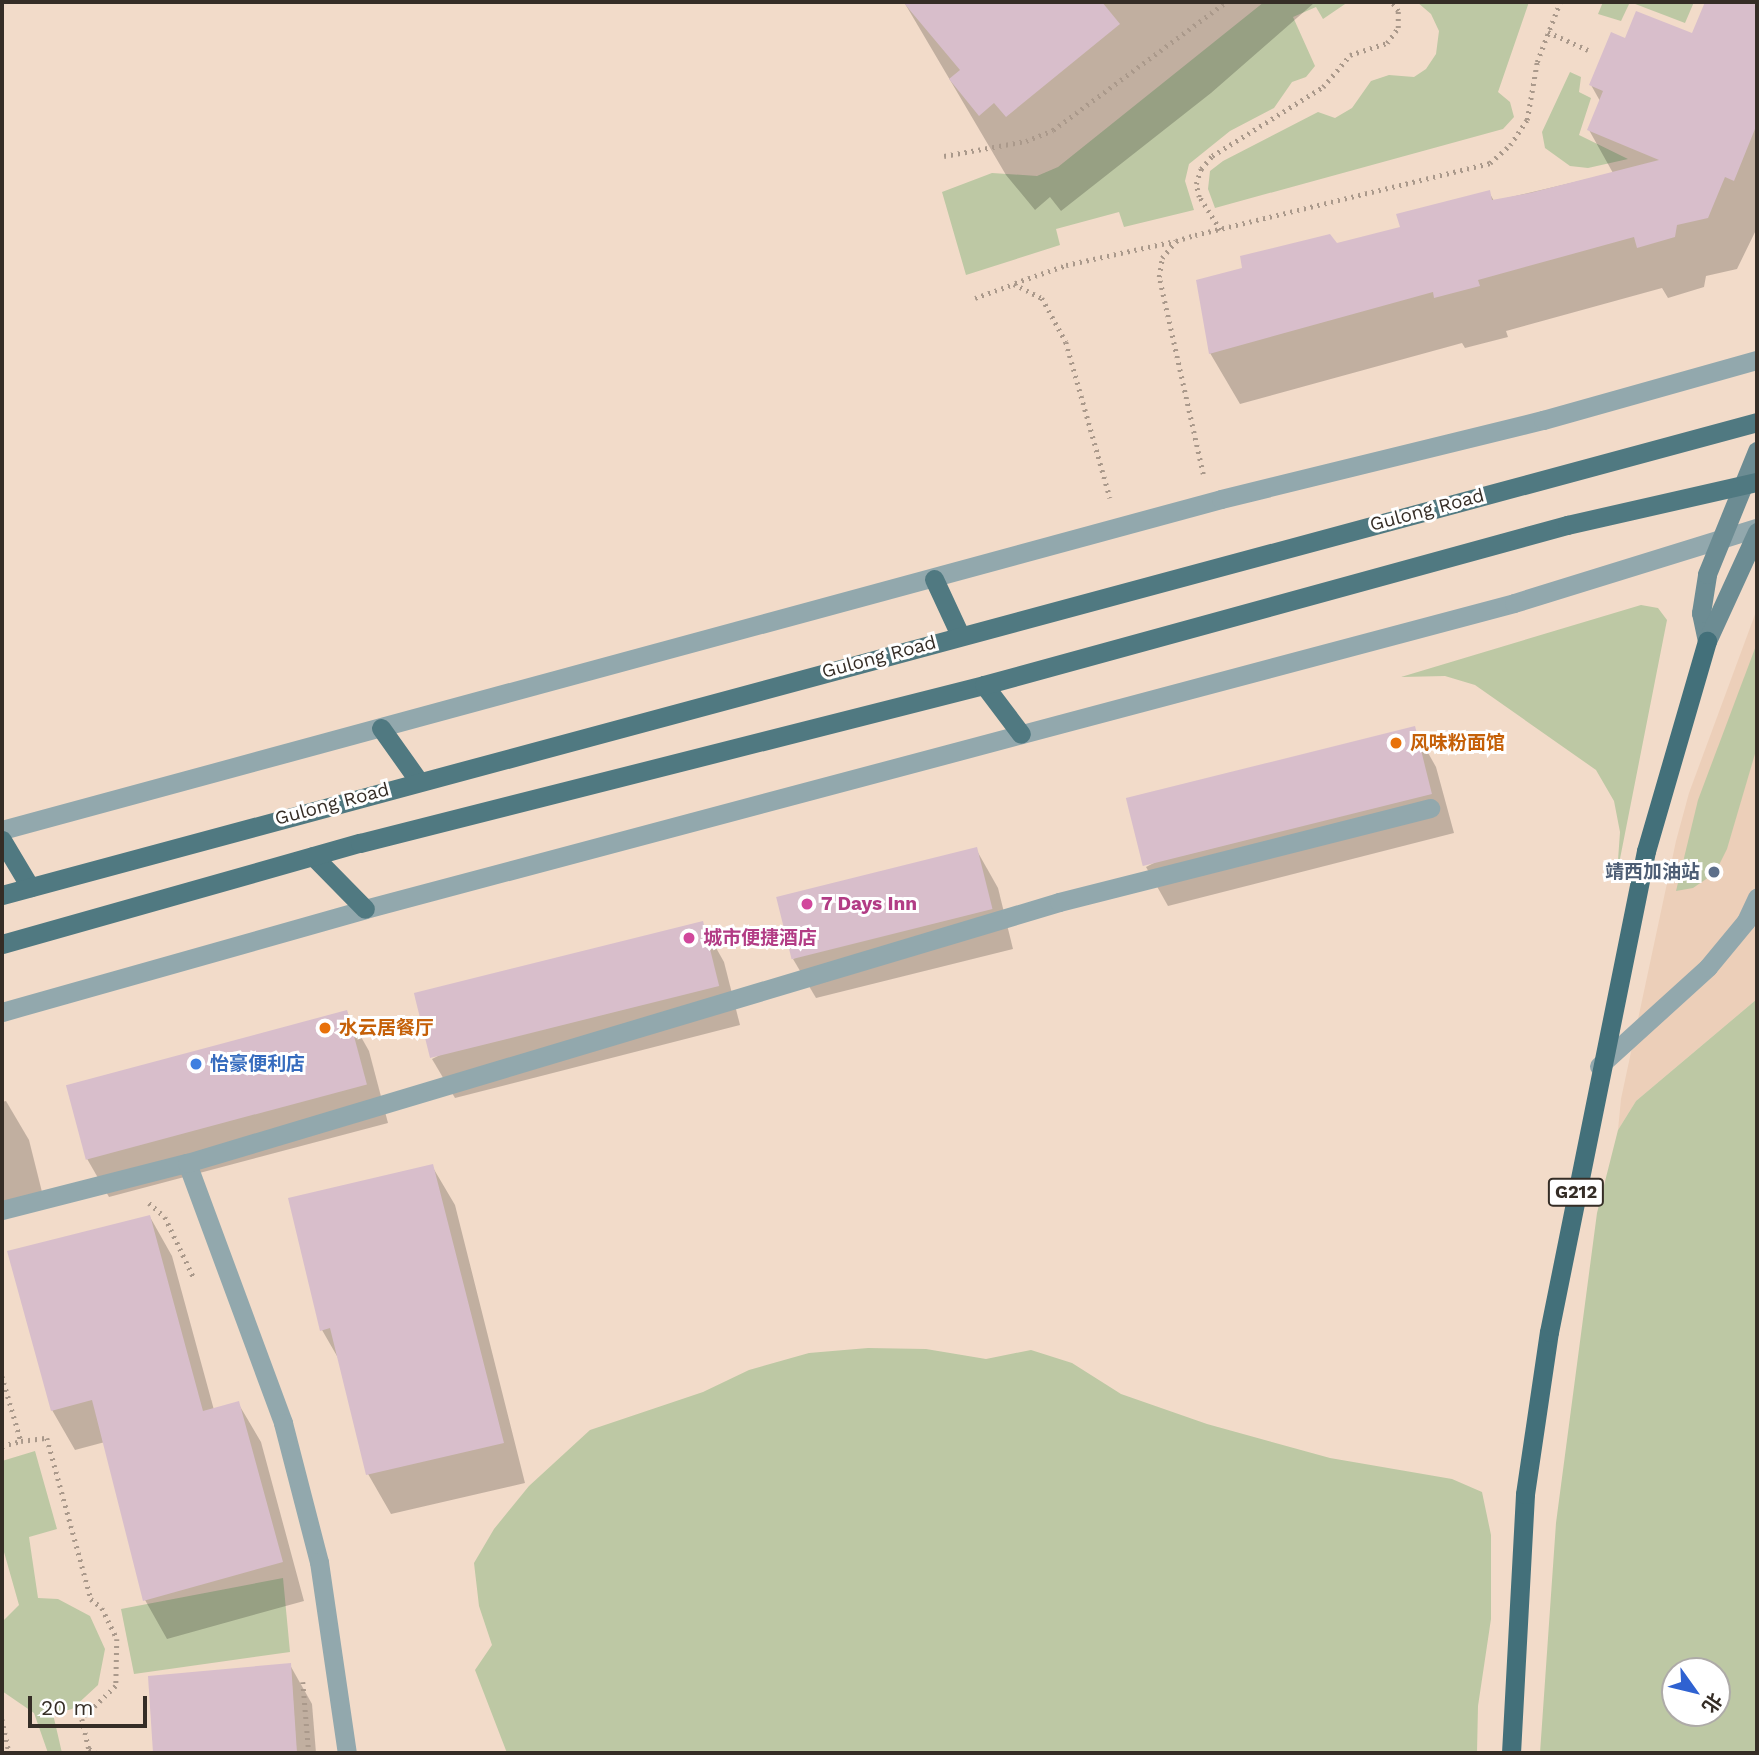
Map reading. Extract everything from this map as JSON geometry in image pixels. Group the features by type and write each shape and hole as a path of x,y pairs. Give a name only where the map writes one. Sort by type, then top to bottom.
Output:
{"highway":[{"name":"G212","path":"1511,1753 1525,1494 1549,1332 1599,1066 1646,851 1707,641"}],"main road":[{"name":"Gulong Road","path":"2,895 418,780 1757,422"},
{"path":"1707,641 1701,613 1718,538 1750,484 1757,451"},
{"path":"2,944 313,856 984,685 1567,525 1750,484"},
{"path":"1707,641 1757,530"},
{"path":"934,579 960,635"},
{"path":"984,685 1021,734"},
{"path":"381,728 418,780"},
{"path":"2,840 30,887"},
{"path":"313,856 365,909"}],"street":[{"path":"2,830 1221,499 1543,420 1757,360"},
{"path":"2,1012 365,909 1514,603 1718,538 1757,530"},
{"path":"2,1210 187,1163 1059,902 1430,808"},
{"path":"1599,1066 1708,967 1746,921 1757,897"},
{"path":"187,1163 290,1449 319,1562 347,1753"}],"path":[{"path":"944,156 1026,142 1053,130 1226,2"},
{"path":"1220,230 1199,197 1201,169 1212,156 1323,87 1350,55 1387,43 1398,28 1398,11 1392,2"},
{"path":"975,298 1066,265 1176,241 1490,163 1528,120 1537,62 1560,2"},
{"path":"1548,32 1588,50"},
{"path":"1176,241 1162,258 1159,277 1207,485"},
{"path":"1014,284 1042,298 1066,342 1112,507"},
{"path":"139,1203 150,1203 164,1216 200,1290"},
{"path":"2,1376 21,1441"},
{"path":"2,1446 47,1438 91,1599 102,1608 117,1639 116,1686 82,1719 89,1749 96,1753"},
{"path":"302,1674 309,1753"},
{"path":"2,1719 9,1753"}],"shaded area":[{"name":"靖西加油站","path":"1757,609 1757,999 1636,1101 1618,1130 1621,1099 1676,841 1689,793"}],"green space":[{"path":"1264,2 1348,2 1323,19 1316,7 1293,17 1315,66 1306,77 1292,82 1274,108 1230,131 1189,164 1185,181 1194,210 1124,227 1119,212 1056,229 1060,245 966,275 942,192 992,173 1037,176 1058,167"},
{"path":"1417,2 1529,2 1498,92 1510,102 1514,117 1503,129 1215,208 1208,189 1210,171 1223,161 1318,112 1335,118 1352,108 1371,81 1389,75 1414,77 1426,69 1436,54 1439,31 1431,14"},
{"path":"1603,2 1630,2 1621,21 1598,14"},
{"path":"1630,2 1694,2 1685,23"},
{"path":"1570,72 1581,77 1579,92 1591,98 1579,135 1628,159 1588,168 1570,166 1545,148 1542,132"},
{"path":"1641,605 1658,608 1667,620 1617,874 1620,832 1614,801 1596,770 1475,685 1445,676 1401,677"},
{"path":"1757,643 1757,747 1727,849 1715,873 1693,888 1676,891 1698,800"},
{"path":"1757,999 1757,1753 1540,1753 1556,1523 1597,1213 1618,1130 1636,1101"},
{"path":"868,1348 926,1349 986,1359 1031,1350 1072,1363 1121,1394 1207,1424 1330,1458 1452,1479 1482,1492 1491,1535 1491,1619 1478,1706 1477,1753 507,1753 475,1670 492,1645 479,1606 474,1563 494,1529 529,1486 590,1430 703,1392 749,1370 809,1353"},
{"path":"35,1451 57,1529 29,1537 38,1598 58,1599 90,1616 105,1649 98,1685 72,1709 53,1714 62,1753 48,1753 34,1713 2,1691 2,1622 19,1605 2,1545 2,1461"},
{"path":"283,1578 290,1652 134,1674 121,1609"}],"building":[{"path":"903,2 1102,2 1120,24 1006,117 994,103 979,116 949,79 960,70"},
{"path":"1705,2 1757,2 1757,124 1734,181 1725,177 1708,218 1677,225 1675,237 1637,248 1634,237 1478,280 1480,286 1434,298 1433,292 1209,354 1196,280 1242,268 1240,256 1330,234 1337,243 1400,227 1396,214 1490,190 1492,200 1530,193 1659,160 1587,130 1603,91 1589,85 1611,32 1625,38 1636,11 1692,33"},
{"path":"1415,726 1432,794 1143,866 1126,798"},
{"path":"977,847 992,909 792,959 776,897"},
{"path":"703,921 719,986 430,1058 414,993"},
{"path":"347,1010 367,1084 86,1160 66,1085"},
{"path":"433,1164 504,1443 366,1475 330,1328 320,1331 288,1198"},
{"path":"150,1215 203,1411 239,1401 283,1562 143,1601 92,1400 51,1411 7,1251"},
{"path":"291,1663 297,1753 153,1753 148,1676"}],"place":[{"name":"风味粉面馆","path":"1396,743"},
{"name":"靖西加油站","path":"1714,872"},
{"name":"7 Days Inn","path":"807,904"},
{"name":"城市便捷酒店","path":"689,938"},
{"name":"水云居餐厅","path":"325,1028"},
{"name":"怡豪便利店","path":"196,1064"}]}
